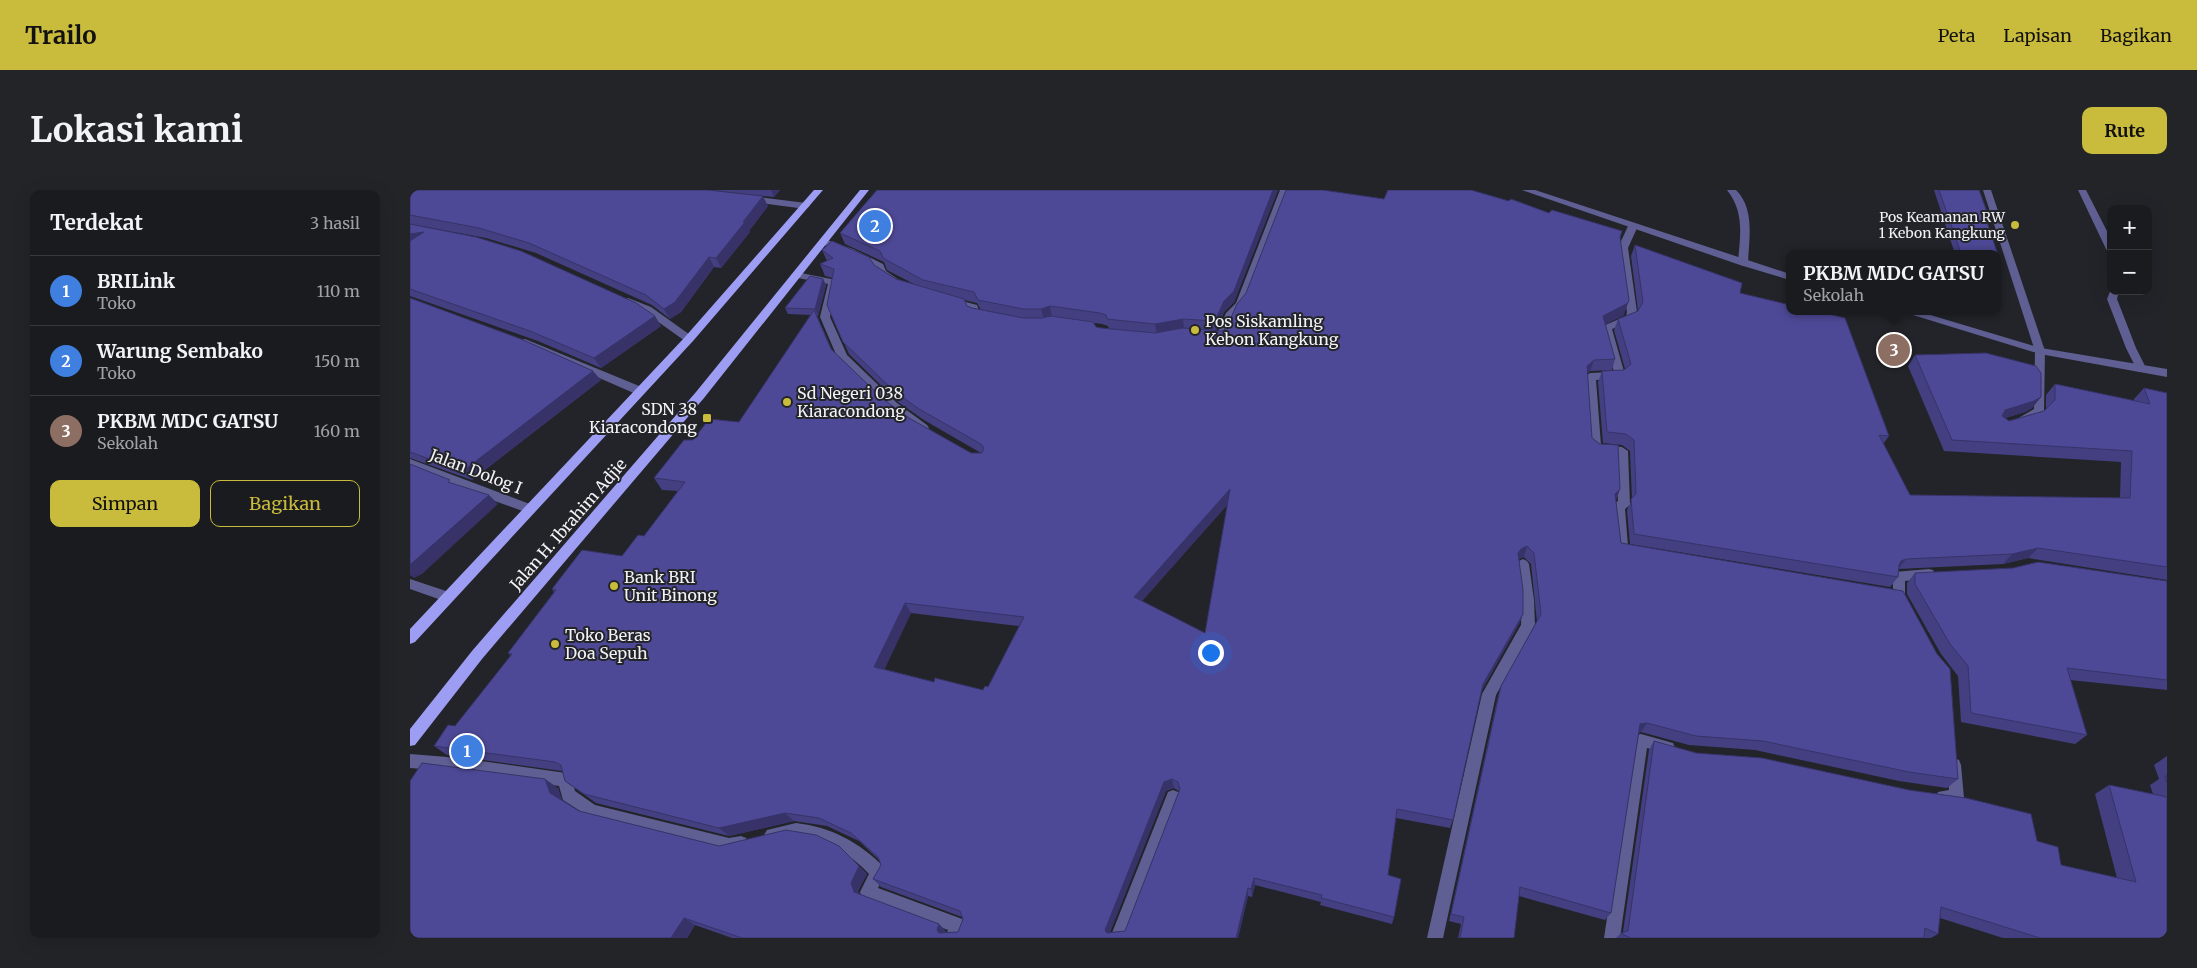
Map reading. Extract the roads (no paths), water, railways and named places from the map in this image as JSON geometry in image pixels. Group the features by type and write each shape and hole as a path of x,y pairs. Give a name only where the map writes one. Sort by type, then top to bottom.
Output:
{"main road":[{"path":"410,638 688,339 819,190"},
{"name":"Jalan H. Ibrahim Adjie","path":"410,740 477,655 700,395 865,190"}],"street":[{"path":"1203,336 1221,338 1231,313 1240,304 1286,190 1284,190"},
{"path":"1526,190 1786,276"},
{"path":"1731,190 1740,200 1745,226 1743,263"},
{"path":"1987,190 2046,352 2039,411 2030,417 2008,424"},
{"path":"2082,190 2107,241"},
{"path":"741,199 806,206"},
{"path":"1633,226 1623,248 1632,312 1630,318 1606,327 1620,375 1590,377 1596,449 1622,451 1624,505 1619,505 1622,550 1641,553"},
{"path":"824,242 850,251 880,266 881,272 900,284"},
{"path":"796,276 833,282 825,317 842,357 892,406 919,426 936,434"},
{"path":"2113,295 2112,299 2131,348 2142,370"},
{"path":"620,297 647,310 688,339"},
{"path":"938,298 973,307 976,315 994,319"},
{"path":"1919,315 2046,352 2167,373"},
{"path":"515,338 640,391"},
{"name":"Jalan Dolog I","path":"410,463 530,509"},
{"path":"1435,938 1489,694 1528,625 1528,600 1523,564"},
{"path":"1897,597 1898,576 1943,574"},
{"path":"410,584 447,598"},
{"path":"1612,938 1641,740 1679,751"},
{"path":"1930,795 1957,798 1953,752"},
{"path":"410,761 460,765 566,780 568,795 591,811 729,845 794,830 826,835 853,848 878,872 868,892 959,926 952,938"},
{"path":"1118,938 1172,797"}],"place":[{"name":"Pos Keamanan RW 1 Kebon Kangkung","path":"2015,225"},
{"name":"Warung Sembako","path":"875,226"},
{"name":"Pos Siskamling Kebon Kangkung","path":"1195,330"},
{"name":"PKBM MDC GATSU","path":"1894,350"},
{"name":"Sd Negeri 038 Kiaracondong","path":"787,402"},
{"name":"SDN 38 Kiaracondong","path":"707,418"},
{"name":"Bank BRI Unit Binong","path":"614,586"},
{"name":"Toko Beras Doa Sepuh","path":"555,644"},
{"name":"BRILink","path":"467,751"}]}
